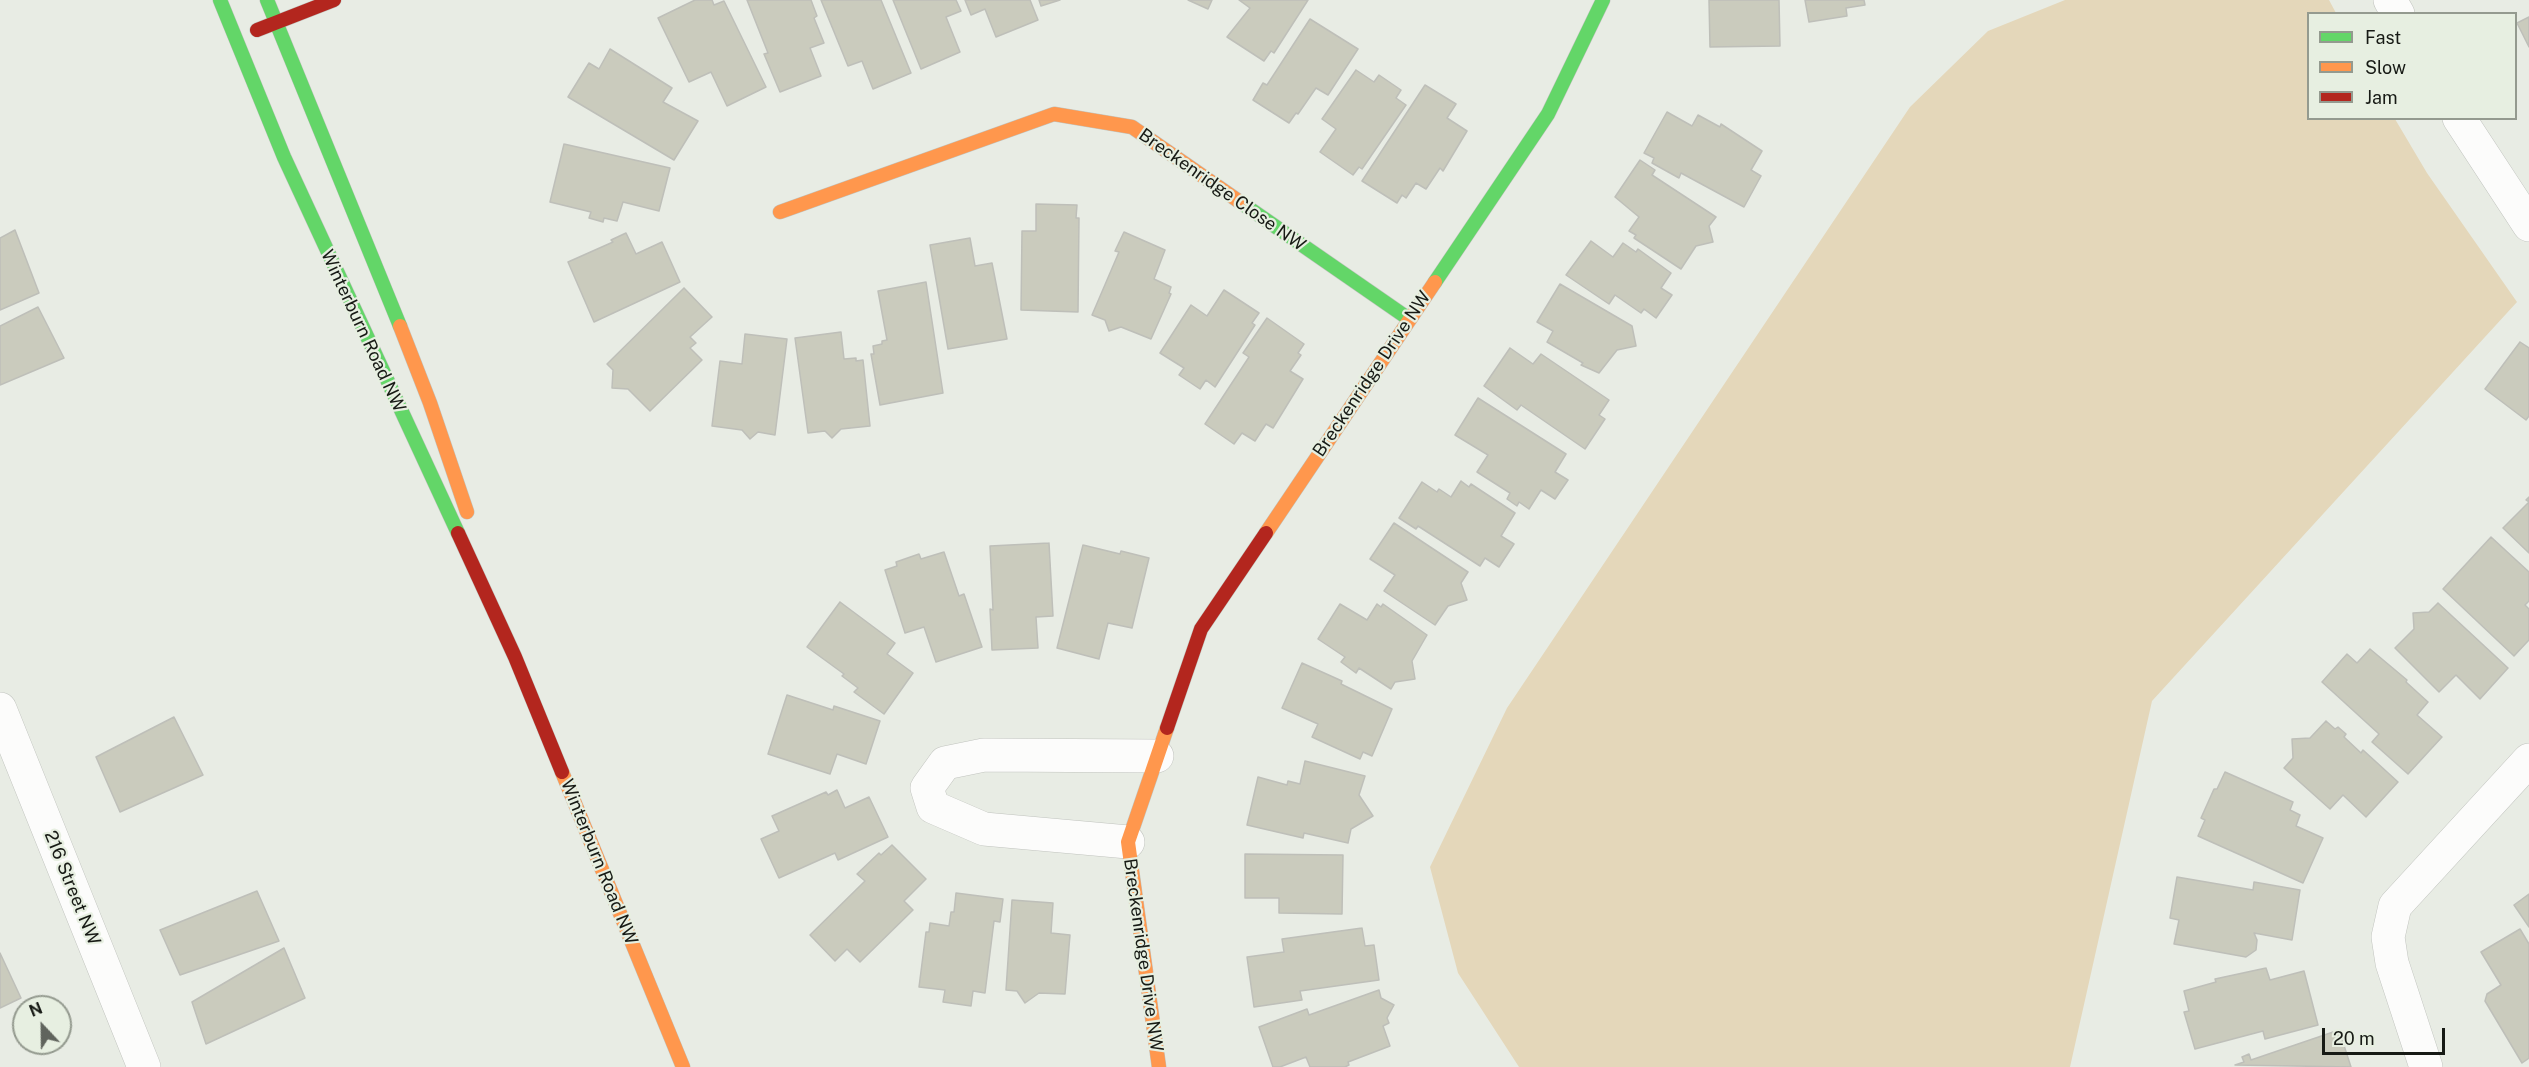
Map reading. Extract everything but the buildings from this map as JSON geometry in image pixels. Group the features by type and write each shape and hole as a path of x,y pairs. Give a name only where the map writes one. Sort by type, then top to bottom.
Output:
{"main road":[{"name":"Winterburn Road NW","path":"220,0 284,157 515,657 683,1067"},
{"name":"Winterburn Road NW","path":"267,0 430,403 515,657"},
{"path":"236,38 334,0"},
{"name":"Breckenridge Drive NW","path":"1159,1067 1128,842 1200,629 1548,114 1603,0"},
{"name":"Breckenridge Close NW","path":"780,212 1054,114 1132,127 1409,319"}],"street":[{"path":"2460,120 2529,225"},
{"name":"216 Street NW","path":"0,709 144,1067"},
{"name":"Breckenridge Drive NW","path":"1128,842 984,829 933,807 927,788 945,763 984,755 1157,756"},
{"path":"2426,1067 2392,963 2388,937 2395,906 2529,760"}],"shaded area":[{"path":"2065,0 2329,0 2335,12 2307,12 2307,120 2396,120 2427,173 2517,302 2152,701 2070,1067 1519,1067 1458,973 1430,867 1507,708 1910,107 1988,31"}],"traffic: fast":[{"path":"220,0 284,157 458,533"},
{"path":"267,0 400,326"},
{"path":"1435,282 1548,114 1603,0"},
{"path":"1240,202 1409,319"}],"traffic: slow":[{"path":"780,212 1054,114 1132,127 1240,202"},
{"path":"1266,533 1435,282"},
{"path":"400,326 430,403 467,512"},
{"path":"1159,1067 1128,842 1167,728"},
{"path":"562,772 683,1067"}],"traffic: jam":[{"path":"257,30 334,0"},
{"path":"458,533 515,657 562,772"},
{"path":"1167,728 1201,629 1266,533"}]}
